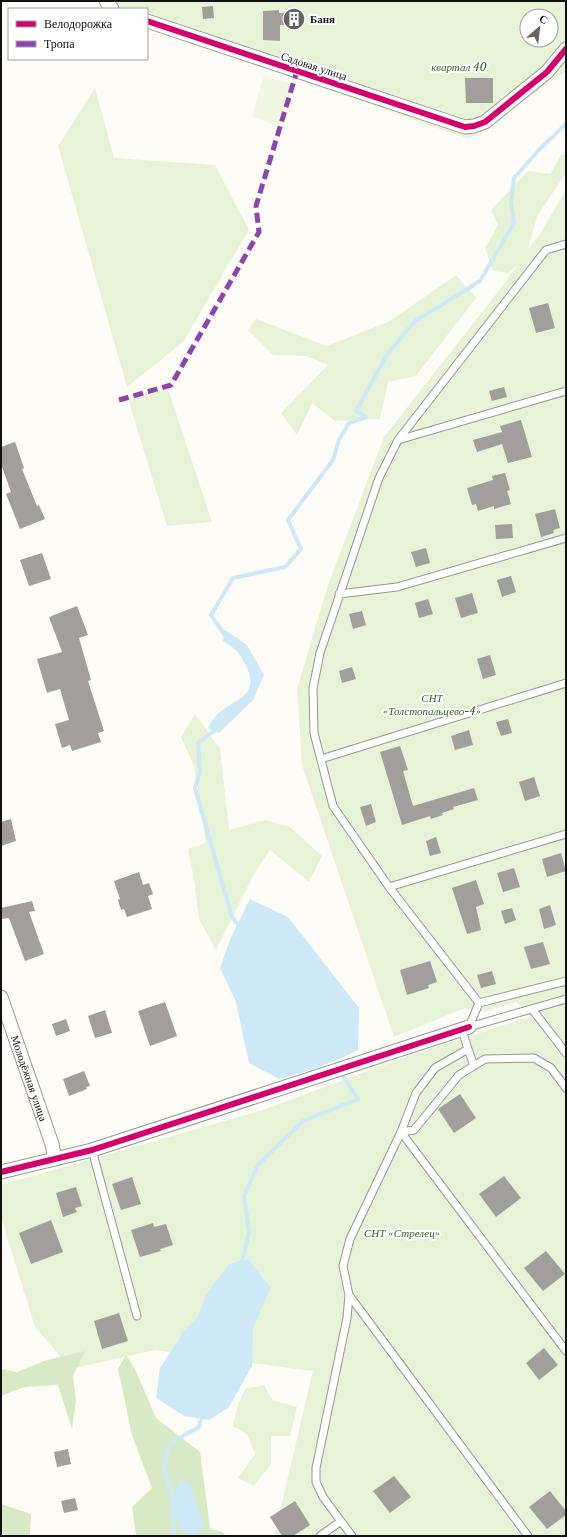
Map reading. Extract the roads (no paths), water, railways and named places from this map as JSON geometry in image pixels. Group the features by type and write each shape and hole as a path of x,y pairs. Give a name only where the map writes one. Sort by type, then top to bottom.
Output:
{"street":[{"name":"Садовая улица","path":"148,21 465,127 474,126 485,122 546,72 566,49"},
{"name":"Молодёжная улица","path":"1,997 52,1144 55,1159"},
{"path":"1,1172 92,1150 465,1029"}],"lane":[{"path":"479,1003 390,887 333,806 314,733 313,688 320,653 339,594 379,478 398,440 546,250 566,244"},
{"path":"398,440 566,391"},
{"path":"339,594 397,587 566,538"},
{"path":"321,759 566,683"},
{"path":"390,887 566,834"},
{"path":"474,1066 468,1049 465,1029 479,1003 566,980"},
{"path":"465,1029 566,999"},
{"path":"532,1009 566,1053"},
{"path":"352,1536 322,1497 316,1482 316,1468 347,1318 349,1295 343,1266 350,1239 401,1132 416,1093 435,1068 468,1049"},
{"path":"401,1132 414,1130 459,1075 485,1059 534,1058 551,1068 566,1088"},
{"path":"401,1132 566,1351"},
{"path":"92,1150 137,1316"},
{"path":"349,1295 528,1536"},
{"path":"320,1536 341,1521"}],"water":[{"path":"225,630 247,645 264,675 253,700 219,733 208,728 213,720 221,711 241,698 250,686 250,678 242,658 235,649 223,641"},
{"path":"250,899 288,917 359,1008 358,1050 319,1067 279,1079 249,1063 236,1002 220,968 231,937"},
{"path":"248,1259 271,1288 253,1327 252,1366 229,1407 209,1420 184,1416 156,1398 160,1368 184,1331 198,1317 205,1296 229,1264"},
{"path":"180,1480 191,1484 204,1525 196,1536 189,1536 181,1530 172,1503"}],"waterway":[{"path":"227,638 211,615 233,578 285,567 301,549 288,520 333,460 339,440 349,423 366,417 356,411 386,356 414,322 480,281 514,223 511,202 514,178 539,150 566,124"},
{"path":"219,727 198,743 200,772 195,788 232,917 240,927"},
{"path":"241,1266 249,1232 244,1196 258,1165 303,1121 358,1099 343,1076"},
{"path":"174,1536 171,1491 164,1468 169,1444 199,1427 202,1414"}],"place":[{"name":"Баня","path":"294,19"}],"park label":[{"name":"квартал 40","path":"459,67"},
{"name":"СНТ «Толстопальцево-4»","path":"432,704"},
{"name":"СНТ «Стрелец»","path":"402,1233"}]}
